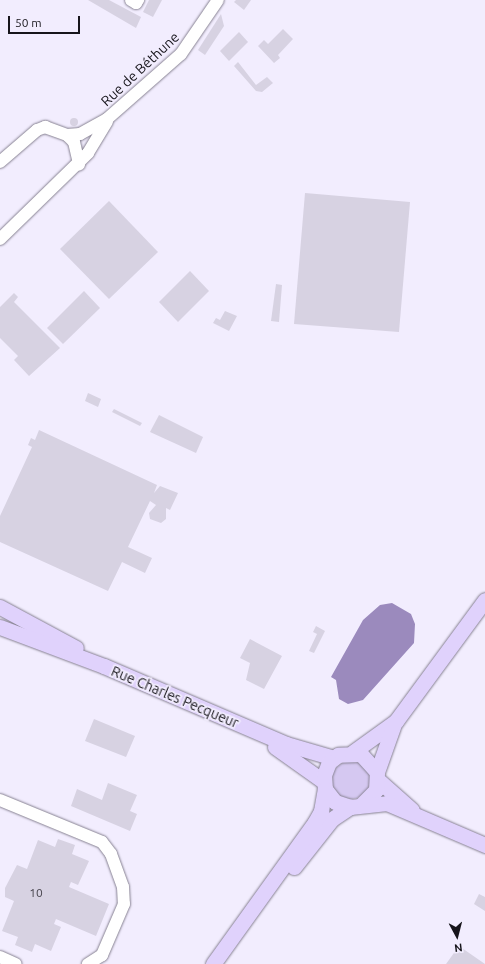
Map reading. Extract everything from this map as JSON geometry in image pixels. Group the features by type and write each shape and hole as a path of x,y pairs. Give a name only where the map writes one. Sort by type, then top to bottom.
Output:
{"main road":[{"path":"213,964 315,822 321,811 326,768 334,758 353,752 396,721 485,600"},
{"name":"Rue Charles Pecqueur","path":"0,607 104,666"},
{"name":"Rue Charles Pecqueur","path":"0,627 104,666 246,728 334,758"},
{"path":"224,964 332,818 373,795 396,721"},
{"name":"Rue Charles Pecqueur","path":"246,728 324,785"},
{"path":"353,752 368,758 378,776 414,812"},
{"path":"324,785 334,802 355,806 387,803 414,812 485,845"}],"street":[{"path":"132,0 136,3 138,0"},
{"name":"Rue de Béthune","path":"0,162 37,130 54,129 67,135 85,132 108,119 181,54 218,0"},
{"name":"Rue de Béthune","path":"0,239 79,164 108,119"},
{"path":"67,135 74,142 79,164"},
{"path":"0,800 102,842 111,854 123,886 124,904 102,955 88,964"},
{"path":"0,957 16,964"}],"shaded area":[{"path":"392,603 411,614 415,624 414,643 363,700 348,704 339,699 336,680 331,677 363,620 380,605"},
{"path":"351,761 361,764 367,770 370,780 367,790 361,796 351,799 341,796 335,790 332,780 335,770 341,764"}],"building":[{"path":"88,0 109,0 141,17 136,28"},
{"path":"149,0 162,0 153,17 143,12"},
{"path":"236,0 251,0 244,10 234,2"},
{"path":"221,14 224,26 205,55 198,50"},
{"path":"283,29 293,39 278,55 280,58 274,63 258,46 264,40 268,44"},
{"path":"239,32 248,42 229,61 220,51"},
{"path":"238,62 256,85 267,77 273,83 262,92 256,91 234,66"},
{"path":"72,118 76,118 78,122 76,126 72,126 70,124 70,120"},
{"path":"305,193 410,202 399,332 294,324"},
{"path":"109,201 158,252 109,299 60,249"},
{"path":"190,271 209,291 178,322 159,302"},
{"path":"276,284 282,285 279,322 271,321"},
{"path":"84,291 100,308 63,344 47,328"},
{"path":"14,293 18,297 14,302 60,348 29,376 14,360 18,356 0,338 0,307"},
{"path":"225,311 237,316 229,331 213,323 216,318 220,320"},
{"path":"88,393 101,399 98,407 85,401"},
{"path":"114,409 142,423 140,426 112,412"},
{"path":"159,415 203,437 196,453 150,432"},
{"path":"39,430 157,485 154,493 160,486 178,493 170,510 166,508 166,519 161,523 150,519 149,513 156,505 150,501 128,547 152,558 145,573 122,562 108,591 0,542 0,516 32,447 28,445 31,438 35,440"},
{"path":"316,626 325,631 314,653 309,651 317,634 313,632"},
{"path":"250,639 282,656 264,689 246,680 250,663 240,658"},
{"path":"94,719 135,736 126,757 85,741"},
{"path":"108,783 137,795 130,811 137,814 130,831 71,806 77,789 102,800"},
{"path":"58,839 75,845 72,854 89,861 78,885 71,882 69,887 109,904 96,936 56,919 54,924 61,927 51,951 35,944 32,952 15,945 18,937 2,931 14,901 5,897 5,888 17,865 27,869 38,840 55,847"},
{"path":"479,894 485,897 485,911 474,904"},
{"path":"459,946 485,964 446,964"}]}
